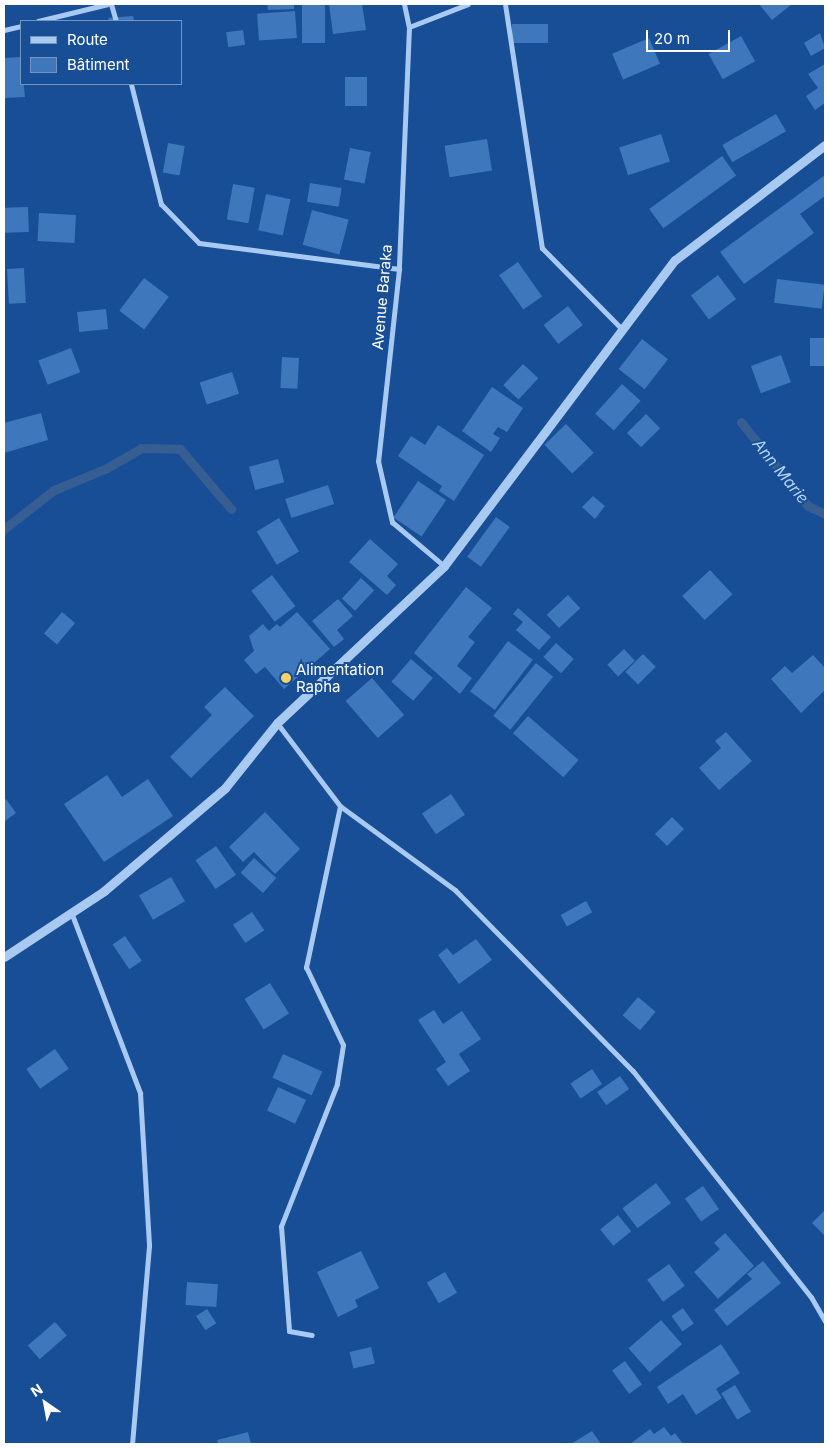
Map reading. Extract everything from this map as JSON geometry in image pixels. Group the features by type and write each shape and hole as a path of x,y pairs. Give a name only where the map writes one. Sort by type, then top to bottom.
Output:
{"street":[{"path":"42,20 110,4 116,20"},
{"name":"Avenue Baraka","path":"404,4 409,27 398,269 378,461 392,522 444,566"},
{"path":"409,27 468,4"},
{"path":"505,4 542,248 622,329"},
{"path":"4,30 20,26"},
{"path":"131,85 161,204 199,244 398,269"},
{"path":"4,957 104,891 225,788 277,723 444,566 676,260 825,145"},
{"path":"277,723 340,806 455,890 634,1071 811,1297 825,1321"},
{"path":"312,1335 289,1330 281,1226 338,1084 343,1045 306,967 340,806"},
{"path":"71,912 140,1093 149,1246 132,1444"}],"building":[{"path":"267,4 294,4 294,9 268,10"},
{"path":"302,4 325,4 325,43 302,43"},
{"path":"329,4 362,4 366,30 333,34"},
{"path":"759,4 792,4 772,20"},
{"path":"295,11 297,38 259,41 257,14"},
{"path":"133,16 134,20 109,20 108,18"},
{"path":"512,24 548,24 548,43 512,43"},
{"path":"243,30 245,45 228,47 226,32"},
{"path":"820,33 825,48 811,56 804,43"},
{"path":"741,36 755,61 723,79 709,54"},
{"path":"649,38 660,64 623,79 612,54"},
{"path":"20,57 20,85 24,85 25,97 4,98 4,58"},
{"path":"825,64 825,103 815,110 806,96 818,88 808,74"},
{"path":"345,77 367,77 367,106 345,106"},
{"path":"776,114 786,131 732,162 722,145"},
{"path":"661,134 670,162 628,175 619,148"},
{"path":"487,139 492,171 450,177 445,146"},
{"path":"168,143 185,146 180,175 163,173"},
{"path":"350,148 371,152 365,183 344,179"},
{"path":"722,156 736,175 663,228 649,209"},
{"path":"825,175 825,196 800,214 814,233 744,284 720,252"},
{"path":"310,183 342,188 339,207 307,202"},
{"path":"233,184 255,188 248,223 227,219"},
{"path":"266,194 290,199 283,235 258,230"},
{"path":"28,207 29,232 5,233 4,208"},
{"path":"312,210 349,220 339,255 303,245"},
{"path":"39,213 76,215 74,243 38,241"},
{"path":"518,262 542,296 523,310 499,275"},
{"path":"24,268 26,303 9,304 7,269"},
{"path":"718,275 736,299 709,319 691,295"},
{"path":"144,278 169,297 144,329 119,311"},
{"path":"777,279 825,285 822,309 774,303"},
{"path":"568,306 583,325 558,344 544,325"},
{"path":"106,309 108,329 79,332 77,312"},
{"path":"810,338 825,338 825,366 810,366"},
{"path":"642,339 668,359 645,389 619,369"},
{"path":"71,348 80,372 48,385 38,361"},
{"path":"781,355 791,382 761,393 751,366"},
{"path":"282,357 299,358 297,389 280,388"},
{"path":"523,364 538,378 519,400 503,385"},
{"path":"232,372 239,394 207,404 200,383"},
{"path":"622,384 641,401 614,430 595,414"},
{"path":"492,387 523,408 507,432 498,427 493,434 500,438 491,452 462,431"},
{"path":"41,413 48,440 4,453 4,423"},
{"path":"646,414 660,428 641,447 627,433"},
{"path":"566,424 594,453 572,474 544,445"},
{"path":"438,425 484,455 454,501 439,491 442,486 398,456 411,436 425,445"},
{"path":"278,459 284,482 255,490 249,467"},
{"path":"418,481 446,500 422,536 393,517"},
{"path":"328,485 334,504 291,518 285,499"},
{"path":"593,496 605,506 595,519 582,507"},
{"path":"496,517 510,527 481,567 467,557"},
{"path":"279,518 299,551 277,565 257,531"},
{"path":"370,539 398,564 387,576 396,585 387,595 349,562"},
{"path":"710,570 733,594 705,620 682,596"},
{"path":"272,575 295,606 275,622 251,591"},
{"path":"361,578 374,590 355,611 342,598"},
{"path":"466,587 492,608 468,637 475,642 457,666 472,678 460,694 414,653"},
{"path":"568,595 580,608 559,628 547,615"},
{"path":"338,599 353,616 337,630 344,639 334,647 312,621"},
{"path":"518,608 551,637 539,650 516,630 523,622 513,614"},
{"path":"62,612 75,623 57,644 44,633"},
{"path":"297,612 330,649 284,689 265,667 256,674 244,660 254,651 249,636 263,624 269,631 277,624 280,627"},
{"path":"508,641 533,660 495,710 470,691"},
{"path":"556,643 574,659 561,673 543,657"},
{"path":"624,649 635,661 618,676 607,665"},
{"path":"643,654 656,667 638,684 625,672"},
{"path":"813,655 825,668 825,690 801,713 771,679 785,666 792,673"},
{"path":"411,659 433,678 413,701 391,682"},
{"path":"536,663 553,677 510,730 493,716"},
{"path":"372,678 404,715 378,738 346,701"},
{"path":"225,687 254,716 191,778 170,757 212,715 204,707"},
{"path":"528,716 579,760 563,777 513,733"},
{"path":"726,732 752,761 719,790 699,768 721,748 715,741"},
{"path":"107,775 122,797 148,779 173,816 104,862 64,804"},
{"path":"451,794 465,815 436,834 422,814"},
{"path":"6,799 16,813 5,821 4,800"},
{"path":"265,812 300,849 275,874 254,852 243,862 229,847"},
{"path":"672,817 684,829 667,846 655,834"},
{"path":"216,846 236,875 216,889 196,860"},
{"path":"254,858 276,878 263,893 241,873"},
{"path":"171,877 185,901 153,920 139,895"},
{"path":"586,901 592,912 567,926 561,915"},
{"path":"252,912 264,930 245,943 233,925"},
{"path":"125,936 142,961 129,969 113,944"},
{"path":"476,939 492,960 459,984 438,955 447,948 453,955"},
{"path":"270,983 289,1014 264,1029 245,999"},
{"path":"638,997 656,1012 640,1030 623,1015"},
{"path":"434,1010 443,1024 462,1011 481,1039 459,1054 470,1071 448,1086 436,1069 446,1062 418,1020"},
{"path":"55,1049 69,1069 40,1089 26,1069"},
{"path":"283,1054 322,1071 312,1095 272,1078"},
{"path":"592,1069 602,1084 581,1098 570,1084"},
{"path":"620,1076 629,1089 606,1105 597,1092"},
{"path":"278,1087 306,1100 295,1124 267,1111"},
{"path":"656,1183 671,1203 638,1228 622,1208"},
{"path":"703,1186 719,1209 701,1222 685,1199"},
{"path":"825,1210 825,1236 812,1223"},
{"path":"618,1215 631,1231 613,1246 600,1229"},
{"path":"725,1233 754,1266 718,1299 694,1272 720,1249 714,1243"},
{"path":"361,1251 379,1288 355,1300 358,1307 338,1317 317,1272"},
{"path":"763,1261 781,1283 727,1326 714,1310 752,1279 747,1274"},
{"path":"669,1264 685,1286 663,1302 647,1280"},
{"path":"445,1272 457,1293 439,1303 427,1282"},
{"path":"187,1282 218,1284 216,1307 185,1305"},
{"path":"683,1308 694,1324 682,1332 672,1316"},
{"path":"207,1309 216,1323 205,1330 196,1316"},
{"path":"661,1320 682,1344 650,1372 629,1348"},
{"path":"55,1322 67,1336 40,1359 28,1346"},
{"path":"721,1344 740,1373 716,1389 722,1398 696,1415 683,1394 668,1404 657,1387"},
{"path":"371,1347 375,1364 353,1369 350,1352"},
{"path":"625,1361 642,1384 629,1394 612,1370"},
{"path":"735,1385 751,1412 737,1420 721,1393"},
{"path":"664,1427 671,1436 675,1433 683,1444 630,1444 650,1429 654,1434"},
{"path":"592,1431 601,1444 571,1444"},
{"path":"248,1432 251,1444 218,1444 217,1440"}],"waterway":[{"name":"Ann Marie","path":"741,422 808,506 825,514"},
{"path":"4,529 54,490 107,468 141,448 180,449 231,509"}],"place":[{"name":"Alimentation Rapha","path":"286,678"}]}
